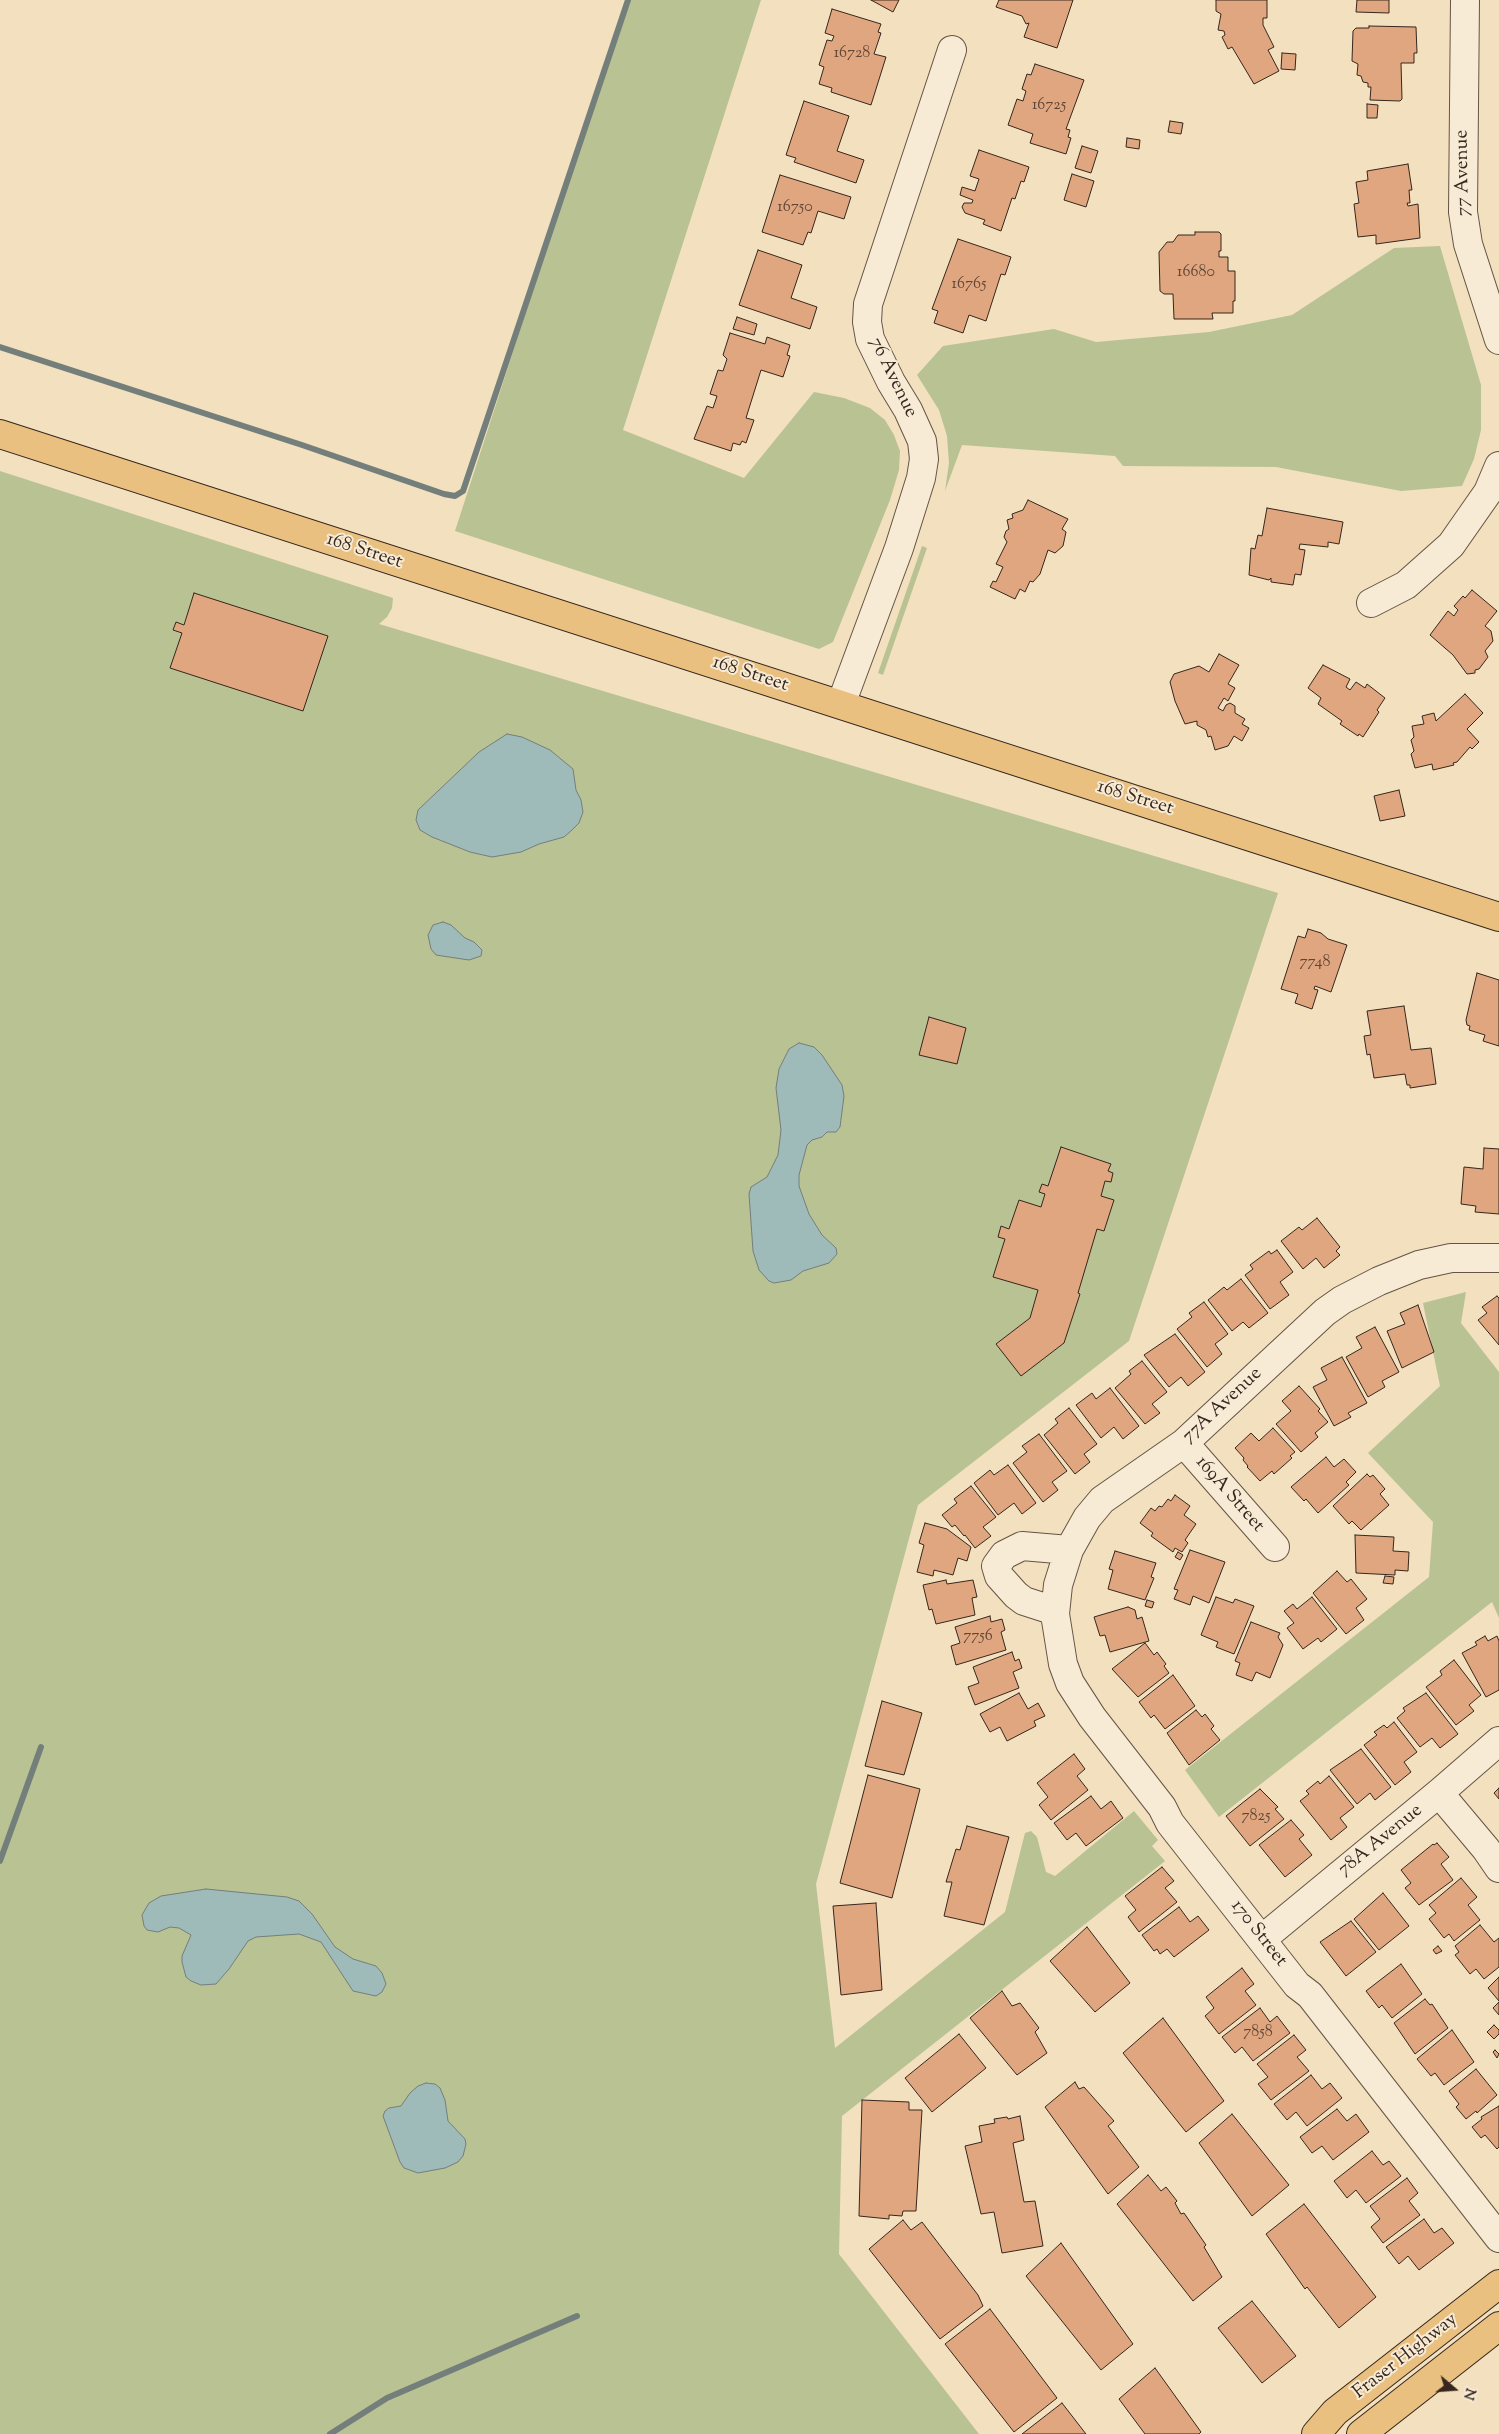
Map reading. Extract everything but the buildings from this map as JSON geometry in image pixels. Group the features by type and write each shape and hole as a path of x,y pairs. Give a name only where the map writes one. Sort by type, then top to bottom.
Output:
{"main road":[{"name":"168 Street","path":"0,434 1499,917"},
{"name":"Fraser Highway","path":"1316,2434 1335,2412 1499,2284"},
{"name":"Fraser Highway","path":"1368,2429 1499,2326"},
{"path":"1368,2429 1376,2403 1438,2333"}],"street":[{"name":"77 Avenue","path":"1465,0 1463,212 1468,244 1499,340"},
{"name":"76 Avenue","path":"841,704 899,548 921,478 924,459 922,442 908,410 891,382 870,339 867,322 868,304 952,50"},
{"path":"1371,603 1406,585 1451,545 1488,492 1499,466"},
{"name":"77A Avenue","path":"1055,1611 1058,1585 1069,1550 1087,1518 1102,1500 1184,1443 1297,1336 1342,1300 1398,1273 1451,1258 1499,1258"},
{"name":"169A Street","path":"1184,1443 1275,1547"},
{"path":"1055,1611 1024,1601 1016,1595 999,1576 996,1566 1004,1555 1022,1546 1069,1550"},
{"name":"170 Street","path":"1055,1611 1058,1644 1070,1683 1092,1717 1162,1807 1170,1823 1297,1985 1310,1996 1499,2238"},
{"name":"78A Avenue","path":"1262,1939 1499,1741"},
{"path":"1439,1793 1486,1849 1499,1868"}],"green space":[{"path":"627,0 761,0 623,430 744,478 814,392 844,398 870,408 885,420 894,435 900,451 899,470 890,500 833,642 819,649 455,531"},
{"path":"1440,246 1481,385 1481,430 1474,459 1462,486 1401,491 1276,467 1123,466 1115,456 962,445 945,491 949,463 947,436 939,410 917,375 943,346 1054,329 1096,342 1209,332 1292,315 1394,248"},
{"path":"0,471 393,598 392,608 387,617 379,624 1278,893 1129,1341 918,1505 816,1884 835,2048 1005,1912 1025,1833 1031,1831 1037,1837 1046,1872 1055,1876 1134,1811 1158,1840 1152,1846 1165,1861 842,2116 839,2254 979,2434 0,2434"},
{"path":"922,546 927,548 883,675 878,673"},
{"path":"1466,1292 1461,1323 1499,1372 1499,1618 1492,1602 1219,1817 1185,1770 1429,1577 1433,1522 1368,1453 1440,1386 1423,1303"}],"water":[{"path":"507,734 522,737 550,750 573,769 576,790 581,800 583,812 579,823 564,837 539,844 521,852 492,857 470,852 432,837 420,830 416,820 418,810 479,752"},
{"path":"443,922 451,925 465,938 474,942 482,950 481,956 469,960 436,955 431,949 428,935 433,925"},
{"path":"799,1043 814,1047 822,1055 842,1085 844,1096 840,1127 836,1132 827,1132 807,1145 799,1175 799,1186 809,1214 822,1235 836,1248 837,1254 829,1263 803,1271 791,1280 774,1283 769,1281 759,1270 753,1251 749,1194 751,1187 767,1177 778,1155 781,1130 776,1088 779,1069 789,1049"},
{"path":"206,1889 287,1897 299,1901 312,1914 335,1947 353,1959 376,1966 382,1973 386,1984 382,1992 376,1996 353,1991 321,1942 299,1934 256,1937 248,1941 216,1984 201,1985 191,1981 186,1977 182,1956 191,1935 179,1928 170,1927 158,1932 147,1930 144,1926 142,1915 149,1903 161,1896"},
{"path":"426,2083 435,2084 440,2088 445,2100 448,2121 465,2139 466,2144 463,2156 458,2162 445,2168 418,2173 404,2168 400,2162 383,2116 389,2108 401,2106 410,2093 418,2086"}],"waterway":[{"path":"0,347 302,445 444,494 455,496 463,491 628,0"},
{"path":"0,1861 41,1747"},
{"path":"330,2434 387,2398 577,2316"}]}
